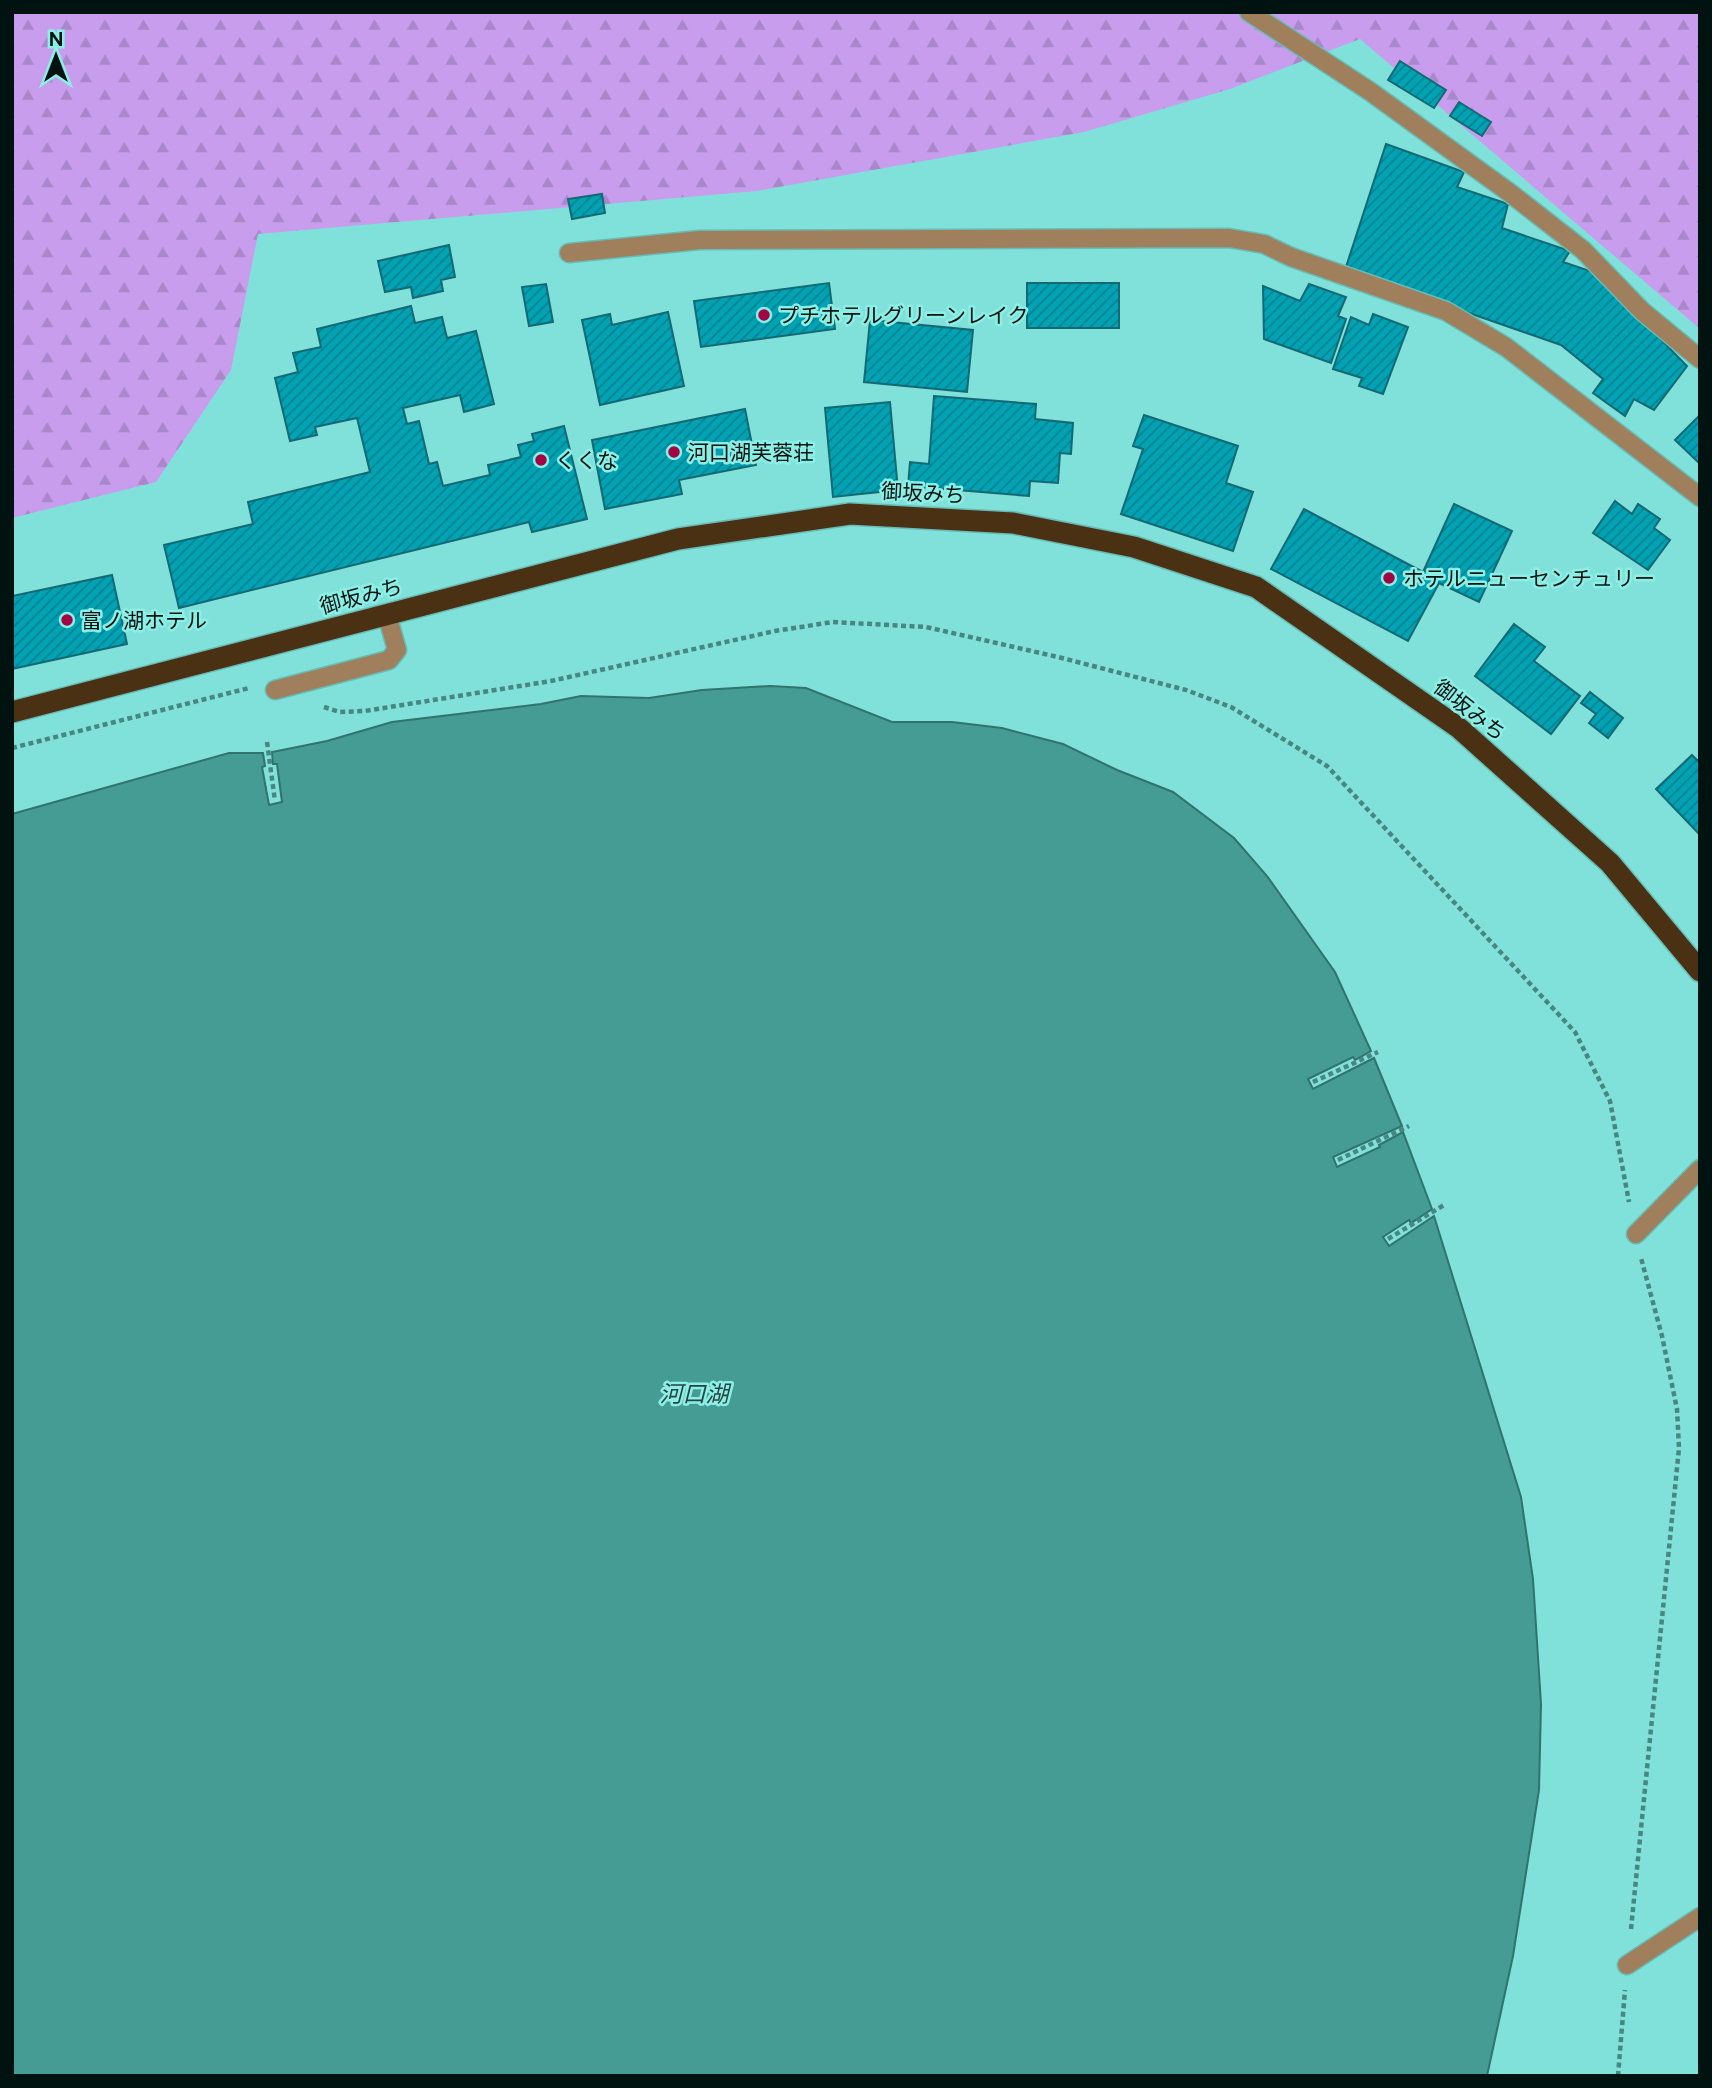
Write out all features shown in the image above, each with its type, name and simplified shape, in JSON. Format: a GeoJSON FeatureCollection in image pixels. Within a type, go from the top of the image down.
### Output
{"type":"FeatureCollection","features":[{"type":"Feature","properties":{"kind":"highway","name":"御坂みち"},"geometry":{"type":"LineString","coordinates":[[12,712],[678,539],[850,514],[1013,523],[1135,547],[1256,587],[1459,728],[1610,863],[1700,971]]}},
{"type":"Feature","properties":{"kind":"street"},"geometry":{"type":"LineString","coordinates":[[1249,12],[1371,92],[1510,193],[1583,250],[1642,311],[1700,359]]}},
{"type":"Feature","properties":{"kind":"street"},"geometry":{"type":"LineString","coordinates":[[569,253],[700,240],[810,238],[1229,238],[1264,244],[1291,257],[1446,311],[1506,347],[1700,497]]}},
{"type":"Feature","properties":{"kind":"street"},"geometry":{"type":"LineString","coordinates":[[275,690],[389,660],[397,650],[387,615]]}},
{"type":"Feature","properties":{"kind":"street"},"geometry":{"type":"LineString","coordinates":[[1636,1234],[1700,1169]]}},
{"type":"Feature","properties":{"kind":"street"},"geometry":{"type":"LineString","coordinates":[[1627,1965],[1700,1917]]}},
{"type":"Feature","properties":{"kind":"path"},"geometry":{"type":"LineString","coordinates":[[12,748],[260,685],[340,712],[365,710],[551,681],[775,631],[833,622],[926,627],[1186,690],[1231,707],[1327,765],[1575,1032],[1610,1101],[1636,1234],[1677,1409],[1679,1448],[1618,2076]]}},
{"type":"Feature","properties":{"kind":"path"},"geometry":{"type":"LineString","coordinates":[[267,742],[275,801]]}},
{"type":"Feature","properties":{"kind":"path"},"geometry":{"type":"LineString","coordinates":[[1313,1082],[1378,1052]]}},
{"type":"Feature","properties":{"kind":"path"},"geometry":{"type":"LineString","coordinates":[[1338,1160],[1409,1126]]}},
{"type":"Feature","properties":{"kind":"path"},"geometry":{"type":"LineString","coordinates":[[1388,1239],[1444,1205]]}},
{"type":"Feature","properties":{"kind":"green space"},"geometry":{"type":"Polygon","coordinates":[[[12,12],[1700,12],[1700,329],[1360,39],[1230,89],[1084,132],[757,191],[258,234],[231,370],[156,482],[12,518],[12,12]]]}},
{"type":"Feature","properties":{"kind":"water","name":"河口湖"},"geometry":{"type":"Polygon","coordinates":[[[770,686],[806,688],[892,722],[952,722],[1002,728],[1063,744],[1117,770],[1173,792],[1234,838],[1267,876],[1335,972],[1371,1051],[1308,1079],[1313,1089],[1374,1058],[1402,1126],[1333,1157],[1337,1167],[1380,1147],[1379,1145],[1403,1132],[1432,1209],[1383,1237],[1389,1246],[1434,1216],[1521,1497],[1533,1579],[1541,1704],[1539,1790],[1513,1956],[1487,2076],[12,2076],[12,814],[229,753],[263,753],[265,766],[262,767],[269,805],[282,802],[277,764],[273,764],[272,752],[327,741],[392,722],[541,704],[581,696],[649,698],[702,690],[770,686]]]}},
{"type":"Feature","properties":{"kind":"building"},"geometry":{"type":"Polygon","coordinates":[[[1400,61],[1446,90],[1434,108],[1388,80],[1400,61]]]}},
{"type":"Feature","properties":{"kind":"building"},"geometry":{"type":"Polygon","coordinates":[[[1459,102],[1491,122],[1482,136],[1450,116],[1459,102]]]}},
{"type":"Feature","properties":{"kind":"building"},"geometry":{"type":"Polygon","coordinates":[[[1386,144],[1464,172],[1457,187],[1508,204],[1502,228],[1570,251],[1563,262],[1596,273],[1687,366],[1654,410],[1634,399],[1625,416],[1593,393],[1603,379],[1561,345],[1345,270],[1386,144]]]}},
{"type":"Feature","properties":{"kind":"building"},"geometry":{"type":"Polygon","coordinates":[[[602,194],[605,213],[572,219],[568,199],[602,194]]]}},
{"type":"Feature","properties":{"kind":"building"},"geometry":{"type":"Polygon","coordinates":[[[449,245],[455,277],[441,280],[443,291],[413,298],[411,287],[385,292],[378,261],[449,245]]]}},
{"type":"Feature","properties":{"kind":"building","name":"プチホテルグリーンレイク"},"geometry":{"type":"Polygon","coordinates":[[[829,283],[835,329],[701,347],[694,301],[829,283]]]}},
{"type":"Feature","properties":{"kind":"building"},"geometry":{"type":"Polygon","coordinates":[[[1027,283],[1119,283],[1119,328],[1027,328],[1027,283]]]}},
{"type":"Feature","properties":{"kind":"building"},"geometry":{"type":"Polygon","coordinates":[[[546,284],[553,322],[529,326],[522,287],[546,284]]]}},
{"type":"Feature","properties":{"kind":"building"},"geometry":{"type":"Polygon","coordinates":[[[1309,284],[1346,297],[1338,316],[1346,319],[1331,363],[1264,339],[1263,286],[1300,301],[1309,284]]]}},
{"type":"Feature","properties":{"kind":"building","name":"くくな"},"geometry":{"type":"Polygon","coordinates":[[[411,306],[415,323],[442,317],[447,338],[476,331],[494,404],[464,412],[460,395],[403,408],[407,424],[419,421],[429,464],[437,462],[443,486],[490,475],[488,465],[521,457],[518,445],[534,441],[532,434],[564,426],[587,519],[532,532],[529,522],[179,608],[164,545],[253,524],[248,502],[370,472],[357,418],[315,427],[317,435],[290,441],[275,378],[298,372],[293,353],[321,347],[317,329],[411,306]]]}},
{"type":"Feature","properties":{"kind":"building"},"geometry":{"type":"Polygon","coordinates":[[[668,312],[684,386],[600,405],[582,320],[610,314],[612,325],[668,312]]]}},
{"type":"Feature","properties":{"kind":"building"},"geometry":{"type":"Polygon","coordinates":[[[1373,314],[1408,327],[1383,394],[1359,386],[1362,378],[1333,369],[1351,317],[1369,325],[1373,314]]]}},
{"type":"Feature","properties":{"kind":"building"},"geometry":{"type":"Polygon","coordinates":[[[870,320],[973,330],[967,392],[864,382],[870,320]]]}},
{"type":"Feature","properties":{"kind":"building"},"geometry":{"type":"Polygon","coordinates":[[[934,396],[1036,404],[1035,419],[1073,423],[1071,454],[1060,453],[1058,483],[1030,481],[1029,496],[908,486],[910,462],[929,464],[934,396]]]}},
{"type":"Feature","properties":{"kind":"building"},"geometry":{"type":"Polygon","coordinates":[[[890,402],[898,490],[833,497],[825,408],[890,402]]]}},
{"type":"Feature","properties":{"kind":"building","name":"河口湖芙蓉荘"},"geometry":{"type":"Polygon","coordinates":[[[745,409],[756,465],[679,480],[682,494],[605,509],[592,440],[745,409]]]}},
{"type":"Feature","properties":{"kind":"building"},"geometry":{"type":"Polygon","coordinates":[[[1144,415],[1238,446],[1226,483],[1253,492],[1233,551],[1121,514],[1143,449],[1133,446],[1144,415]]]}},
{"type":"Feature","properties":{"kind":"building"},"geometry":{"type":"Polygon","coordinates":[[[1700,415],[1700,464],[1675,440],[1700,415]]]}},
{"type":"Feature","properties":{"kind":"building"},"geometry":{"type":"Polygon","coordinates":[[[1615,501],[1632,514],[1638,504],[1660,519],[1654,528],[1670,540],[1648,570],[1593,533],[1615,501]]]}},
{"type":"Feature","properties":{"kind":"building","name":"ホテルニューセンチュリー"},"geometry":{"type":"Polygon","coordinates":[[[1454,504],[1512,531],[1479,602],[1439,583],[1408,641],[1271,569],[1304,509],[1423,572],[1454,504]]]}},
{"type":"Feature","properties":{"kind":"building","name":"富ノ湖ホテル"},"geometry":{"type":"Polygon","coordinates":[[[112,575],[127,644],[12,669],[12,596],[112,575]]]}},
{"type":"Feature","properties":{"kind":"building"},"geometry":{"type":"Polygon","coordinates":[[[1514,624],[1545,647],[1534,661],[1580,696],[1551,734],[1475,676],[1514,624]]]}},
{"type":"Feature","properties":{"kind":"building"},"geometry":{"type":"Polygon","coordinates":[[[1590,692],[1623,718],[1608,738],[1589,723],[1596,714],[1581,703],[1590,692]]]}},
{"type":"Feature","properties":{"kind":"building"},"geometry":{"type":"Polygon","coordinates":[[[1692,755],[1698,761],[1700,757],[1700,835],[1656,789],[1692,755]]]}},
{"type":"Feature","properties":{"kind":"place","name":"プチホテルグリーンレイク"},"geometry":{"type":"Point","coordinates":[764,315]}},
{"type":"Feature","properties":{"kind":"place","name":"河口湖芙蓉荘"},"geometry":{"type":"Point","coordinates":[674,452]}},
{"type":"Feature","properties":{"kind":"place","name":"くくな"},"geometry":{"type":"Point","coordinates":[541,460]}},
{"type":"Feature","properties":{"kind":"place","name":"ホテルニューセンチュリー"},"geometry":{"type":"Point","coordinates":[1389,578]}},
{"type":"Feature","properties":{"kind":"place","name":"富ノ湖ホテル"},"geometry":{"type":"Point","coordinates":[67,620]}}]}
